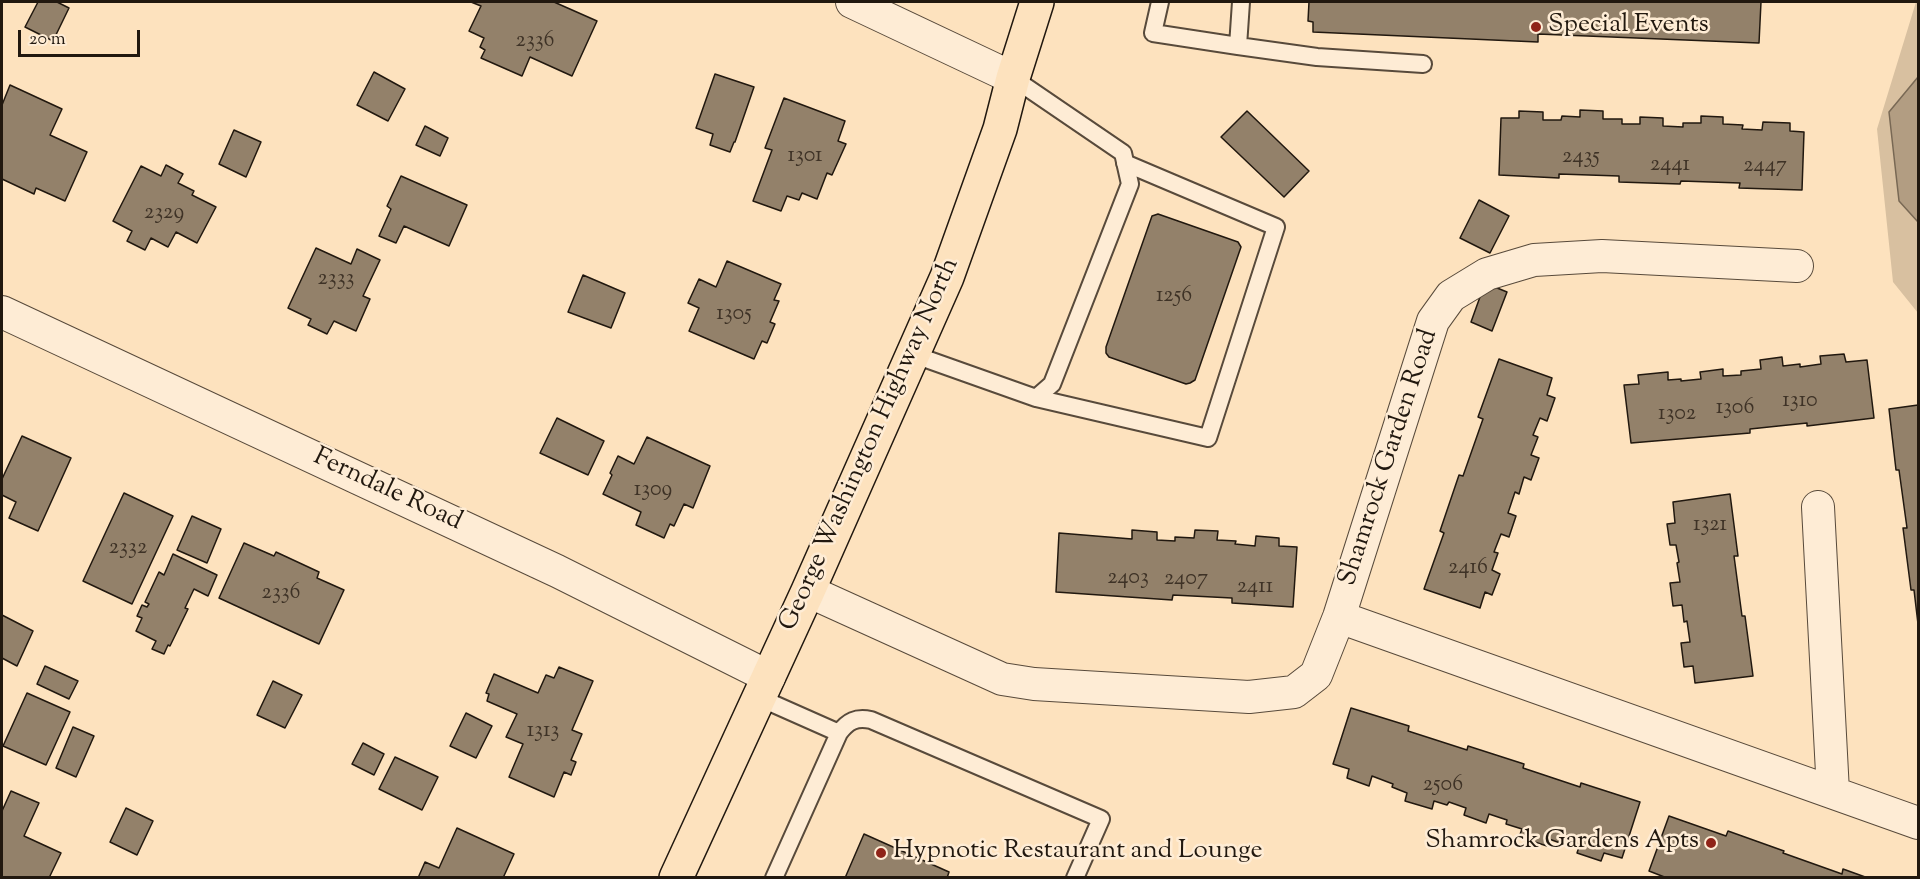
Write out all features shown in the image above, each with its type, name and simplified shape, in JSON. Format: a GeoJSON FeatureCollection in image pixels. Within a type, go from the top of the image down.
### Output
{"type":"FeatureCollection","features":[{"type":"Feature","properties":{"kind":"main road","name":"George Washington Highway North"},"geometry":{"type":"LineString","coordinates":[[676,878],[808,591],[950,267],[1000,129],[1037,2]]}},
{"type":"Feature","properties":{"kind":"street"},"geometry":{"type":"LineString","coordinates":[[852,2],[1013,78]]}},
{"type":"Feature","properties":{"kind":"street","name":"Shamrock Garden Road"},"geometry":{"type":"LineString","coordinates":[[808,591],[1002,679],[1034,684],[1249,697],[1294,692],[1316,675],[1339,617],[1433,321],[1451,296],[1487,274],[1534,260],[1602,256],[1797,266]]}},
{"type":"Feature","properties":{"kind":"street","name":"Ferndale Road"},"geometry":{"type":"LineString","coordinates":[[2,312],[557,571],[764,688]]}},
{"type":"Feature","properties":{"kind":"street"},"geometry":{"type":"LineString","coordinates":[[1818,507],[1833,792]]}},
{"type":"Feature","properties":{"kind":"street","name":"Shamrock Garden Road"},"geometry":{"type":"LineString","coordinates":[[1339,617],[1918,823]]}},
{"type":"Feature","properties":{"kind":"lane"},"geometry":{"type":"LineString","coordinates":[[1160,2],[1153,33],[1317,57],[1423,64]]}},
{"type":"Feature","properties":{"kind":"lane"},"geometry":{"type":"LineString","coordinates":[[1238,46],[1241,2]]}},
{"type":"Feature","properties":{"kind":"lane"},"geometry":{"type":"LineString","coordinates":[[1013,78],[1123,153],[1130,184],[1052,384],[1036,398]]}},
{"type":"Feature","properties":{"kind":"lane"},"geometry":{"type":"LineString","coordinates":[[912,354],[1036,398],[1208,438],[1276,227],[1125,163]]}},
{"type":"Feature","properties":{"kind":"lane"},"geometry":{"type":"LineString","coordinates":[[764,688],[839,733]]}},
{"type":"Feature","properties":{"kind":"lane"},"geometry":{"type":"LineString","coordinates":[[774,878],[839,733],[853,720],[862,718],[1101,819],[1075,878]]}},
{"type":"Feature","properties":{"kind":"shaded area"},"geometry":{"type":"Polygon","coordinates":[[[1916,2],[1918,2],[1918,77],[1889,112],[1899,201],[1918,222],[1918,313],[1893,282],[1877,129],[1916,2]]]}},
{"type":"Feature","properties":{"kind":"shaded area"},"geometry":{"type":"Polygon","coordinates":[[[1918,77],[1918,222],[1899,201],[1889,112],[1918,77]]]}},
{"type":"Feature","properties":{"kind":"building"},"geometry":{"type":"Polygon","coordinates":[[[38,2],[57,2],[69,8],[53,41],[25,27],[38,2]]]}},
{"type":"Feature","properties":{"kind":"building"},"geometry":{"type":"Polygon","coordinates":[[[471,2],[554,2],[597,21],[572,76],[530,57],[522,76],[481,58],[485,50],[480,47],[484,38],[469,31],[481,6],[471,2]]]}},
{"type":"Feature","properties":{"kind":"building","name":"Special Events"},"geometry":{"type":"Polygon","coordinates":[[[1309,2],[1761,2],[1759,43],[1538,34],[1538,42],[1313,32],[1313,22],[1308,21],[1309,2]]]}},
{"type":"Feature","properties":{"kind":"building"},"geometry":{"type":"Polygon","coordinates":[[[374,72],[405,89],[388,121],[357,105],[374,72]]]}},
{"type":"Feature","properties":{"kind":"building"},"geometry":{"type":"Polygon","coordinates":[[[715,74],[754,87],[730,152],[710,145],[713,134],[696,128],[715,74]]]}},
{"type":"Feature","properties":{"kind":"building"},"geometry":{"type":"Polygon","coordinates":[[[10,85],[62,109],[50,135],[87,152],[65,201],[36,188],[34,194],[2,179],[2,105],[10,85]]]}},
{"type":"Feature","properties":{"kind":"building"},"geometry":{"type":"Polygon","coordinates":[[[784,98],[845,121],[838,141],[846,144],[832,175],[827,173],[817,199],[802,193],[799,200],[787,196],[781,211],[753,201],[772,150],[765,148],[784,98]]]}},
{"type":"Feature","properties":{"kind":"building"},"geometry":{"type":"Polygon","coordinates":[[[1580,110],[1603,111],[1603,119],[1622,119],[1622,124],[1640,124],[1640,117],[1663,118],[1663,126],[1683,127],[1683,123],[1701,123],[1701,116],[1723,117],[1723,124],[1743,125],[1742,129],[1762,130],[1763,122],[1790,123],[1790,131],[1804,132],[1802,190],[1739,188],[1740,183],[1619,182],[1619,176],[1559,174],[1559,178],[1499,175],[1501,118],[1519,118],[1519,111],[1543,112],[1543,120],[1561,120],[1562,116],[1580,117],[1580,110]]]}},
{"type":"Feature","properties":{"kind":"building"},"geometry":{"type":"Polygon","coordinates":[[[1247,111],[1309,171],[1284,197],[1221,137],[1247,111]]]}},
{"type":"Feature","properties":{"kind":"building"},"geometry":{"type":"Polygon","coordinates":[[[425,126],[448,138],[440,156],[416,145],[425,126]]]}},
{"type":"Feature","properties":{"kind":"building"},"geometry":{"type":"Polygon","coordinates":[[[234,130],[261,142],[246,177],[219,164],[234,130]]]}},
{"type":"Feature","properties":{"kind":"building"},"geometry":{"type":"Polygon","coordinates":[[[166,165],[183,174],[178,183],[194,191],[192,195],[216,207],[197,243],[176,232],[168,247],[151,238],[145,250],[127,241],[132,231],[113,221],[141,166],[161,176],[166,165]]]}},
{"type":"Feature","properties":{"kind":"building"},"geometry":{"type":"Polygon","coordinates":[[[401,176],[467,205],[449,246],[404,226],[396,243],[379,236],[391,209],[387,206],[401,176]]]}},
{"type":"Feature","properties":{"kind":"building"},"geometry":{"type":"Polygon","coordinates":[[[1479,200],[1509,216],[1490,253],[1460,238],[1479,200]]]}},
{"type":"Feature","properties":{"kind":"building"},"geometry":{"type":"Polygon","coordinates":[[[1158,214],[1238,242],[1241,247],[1195,380],[1186,384],[1109,357],[1106,353],[1106,347],[1152,216],[1158,214]]]}},
{"type":"Feature","properties":{"kind":"building"},"geometry":{"type":"Polygon","coordinates":[[[316,248],[351,264],[357,249],[380,260],[363,296],[370,299],[356,331],[334,321],[327,334],[308,325],[311,319],[288,308],[316,248]]]}},
{"type":"Feature","properties":{"kind":"building"},"geometry":{"type":"Polygon","coordinates":[[[727,261],[781,284],[774,300],[779,301],[770,322],[775,324],[767,343],[762,341],[754,359],[689,331],[699,308],[688,303],[699,279],[716,287],[727,261]]]}},
{"type":"Feature","properties":{"kind":"building"},"geometry":{"type":"Polygon","coordinates":[[[583,275],[625,293],[611,328],[568,312],[583,275]]]}},
{"type":"Feature","properties":{"kind":"building"},"geometry":{"type":"Polygon","coordinates":[[[1485,283],[1507,292],[1492,331],[1471,322],[1485,283]]]}},
{"type":"Feature","properties":{"kind":"building"},"geometry":{"type":"Polygon","coordinates":[[[1844,354],[1846,362],[1867,360],[1874,418],[1807,426],[1807,423],[1750,429],[1750,433],[1631,443],[1624,385],[1639,384],[1638,375],[1668,372],[1668,380],[1681,379],[1681,381],[1701,379],[1700,372],[1723,369],[1723,376],[1741,375],[1741,371],[1761,369],[1760,360],[1782,357],[1783,366],[1800,364],[1800,367],[1821,364],[1820,356],[1844,354]]]}},
{"type":"Feature","properties":{"kind":"building"},"geometry":{"type":"Polygon","coordinates":[[[1499,359],[1552,378],[1547,395],[1555,398],[1547,421],[1540,418],[1533,435],[1538,437],[1531,455],[1539,458],[1531,480],[1524,477],[1519,494],[1515,492],[1508,513],[1516,516],[1509,537],[1501,534],[1494,552],[1498,553],[1492,570],[1500,574],[1492,595],[1485,592],[1480,608],[1424,589],[1444,533],[1440,531],[1459,475],[1463,476],[1483,419],[1478,417],[1499,359]]]}},
{"type":"Feature","properties":{"kind":"building"},"geometry":{"type":"Polygon","coordinates":[[[1918,405],[1918,624],[1914,590],[1911,590],[1903,528],[1907,528],[1899,470],[1896,470],[1889,409],[1918,405]]]}},
{"type":"Feature","properties":{"kind":"building"},"geometry":{"type":"Polygon","coordinates":[[[557,418],[604,441],[588,475],[540,453],[557,418]]]}},
{"type":"Feature","properties":{"kind":"building"},"geometry":{"type":"Polygon","coordinates":[[[22,436],[71,458],[38,531],[9,518],[16,502],[2,495],[2,479],[22,436]]]}},
{"type":"Feature","properties":{"kind":"building"},"geometry":{"type":"Polygon","coordinates":[[[647,437],[710,466],[693,508],[684,504],[674,526],[670,524],[664,538],[636,525],[641,512],[603,494],[618,456],[634,464],[647,437]]]}},
{"type":"Feature","properties":{"kind":"building"},"geometry":{"type":"Polygon","coordinates":[[[124,493],[173,516],[132,604],[83,581],[124,493]]]}},
{"type":"Feature","properties":{"kind":"building"},"geometry":{"type":"Polygon","coordinates":[[[1730,494],[1738,556],[1734,556],[1753,676],[1695,683],[1693,666],[1684,667],[1681,643],[1690,642],[1687,621],[1684,622],[1682,605],[1673,606],[1670,583],[1680,582],[1677,563],[1679,562],[1676,545],[1670,545],[1667,524],[1675,523],[1673,502],[1730,494]]]}},
{"type":"Feature","properties":{"kind":"building"},"geometry":{"type":"Polygon","coordinates":[[[192,516],[221,529],[207,563],[177,550],[192,516]]]}},
{"type":"Feature","properties":{"kind":"building"},"geometry":{"type":"Polygon","coordinates":[[[1132,530],[1157,532],[1157,540],[1175,541],[1175,537],[1194,538],[1195,530],[1218,531],[1217,540],[1236,541],[1235,544],[1255,546],[1256,536],[1279,538],[1279,546],[1297,547],[1293,607],[1232,603],[1232,598],[1173,595],[1172,600],[1056,592],[1059,533],[1132,539],[1132,530]]]}},
{"type":"Feature","properties":{"kind":"building"},"geometry":{"type":"Polygon","coordinates":[[[244,543],[274,556],[276,552],[319,572],[317,578],[344,590],[319,644],[219,598],[244,543]]]}},
{"type":"Feature","properties":{"kind":"building"},"geometry":{"type":"Polygon","coordinates":[[[173,554],[217,575],[208,596],[194,589],[185,608],[188,609],[164,654],[152,649],[156,641],[136,631],[142,618],[137,616],[142,605],[147,607],[149,604],[145,602],[159,572],[164,575],[173,554]]]}},
{"type":"Feature","properties":{"kind":"building"},"geometry":{"type":"Polygon","coordinates":[[[2,615],[33,631],[17,666],[2,658],[2,615]]]}},
{"type":"Feature","properties":{"kind":"building"},"geometry":{"type":"Polygon","coordinates":[[[45,666],[78,681],[69,699],[37,684],[45,666]]]}},
{"type":"Feature","properties":{"kind":"building"},"geometry":{"type":"Polygon","coordinates":[[[559,667],[593,681],[572,730],[582,734],[571,760],[576,762],[571,775],[564,772],[554,797],[509,777],[523,744],[506,737],[517,714],[487,701],[489,694],[486,693],[494,674],[538,693],[546,675],[554,678],[559,667]]]}},
{"type":"Feature","properties":{"kind":"building"},"geometry":{"type":"Polygon","coordinates":[[[273,681],[302,695],[285,728],[257,715],[273,681]]]}},
{"type":"Feature","properties":{"kind":"building"},"geometry":{"type":"Polygon","coordinates":[[[27,693],[70,712],[46,765],[3,746],[27,693]]]}},
{"type":"Feature","properties":{"kind":"building"},"geometry":{"type":"Polygon","coordinates":[[[1351,708],[1409,726],[1408,731],[1467,750],[1468,746],[1524,764],[1523,768],[1580,787],[1581,783],[1640,802],[1622,858],[1604,853],[1601,861],[1577,853],[1580,844],[1564,839],[1563,844],[1549,839],[1547,846],[1519,837],[1522,829],[1506,824],[1507,820],[1489,814],[1486,823],[1464,815],[1466,808],[1449,802],[1447,805],[1434,801],[1432,809],[1405,801],[1407,793],[1392,787],[1393,784],[1372,776],[1369,786],[1347,778],[1349,769],[1333,764],[1351,708]]]}},
{"type":"Feature","properties":{"kind":"building"},"geometry":{"type":"Polygon","coordinates":[[[466,713],[492,726],[476,758],[450,746],[466,713]]]}},
{"type":"Feature","properties":{"kind":"building"},"geometry":{"type":"Polygon","coordinates":[[[73,727],[94,736],[76,777],[56,768],[73,727]]]}},
{"type":"Feature","properties":{"kind":"building"},"geometry":{"type":"Polygon","coordinates":[[[363,743],[384,754],[374,775],[352,764],[363,743]]]}},
{"type":"Feature","properties":{"kind":"building"},"geometry":{"type":"Polygon","coordinates":[[[395,757],[438,777],[422,810],[379,789],[395,757]]]}},
{"type":"Feature","properties":{"kind":"building"},"geometry":{"type":"Polygon","coordinates":[[[11,791],[39,803],[24,836],[61,853],[49,878],[2,878],[2,811],[11,791]]]}},
{"type":"Feature","properties":{"kind":"building"},"geometry":{"type":"Polygon","coordinates":[[[126,808],[153,821],[137,855],[110,842],[126,808]]]}},
{"type":"Feature","properties":{"kind":"building","name":"Shamrock Gardens Apts"},"geometry":{"type":"Polygon","coordinates":[[[1669,816],[1726,836],[1728,831],[1842,874],[1843,869],[1868,878],[1667,878],[1649,871],[1669,816]]]}},
{"type":"Feature","properties":{"kind":"building"},"geometry":{"type":"Polygon","coordinates":[[[457,828],[514,854],[503,878],[418,878],[425,862],[439,868],[457,828]]]}},
{"type":"Feature","properties":{"kind":"building","name":"Hypnotic Restaurant and Lounge"},"geometry":{"type":"Polygon","coordinates":[[[864,834],[949,872],[947,878],[845,878],[864,834]]]}},
{"type":"Feature","properties":{"kind":"place","name":"Special Events"},"geometry":{"type":"Point","coordinates":[1536,27]}},
{"type":"Feature","properties":{"kind":"place","name":"Shamrock Gardens Apts"},"geometry":{"type":"Point","coordinates":[1711,843]}},
{"type":"Feature","properties":{"kind":"place","name":"Hypnotic Restaurant and Lounge"},"geometry":{"type":"Point","coordinates":[881,853]}}]}
